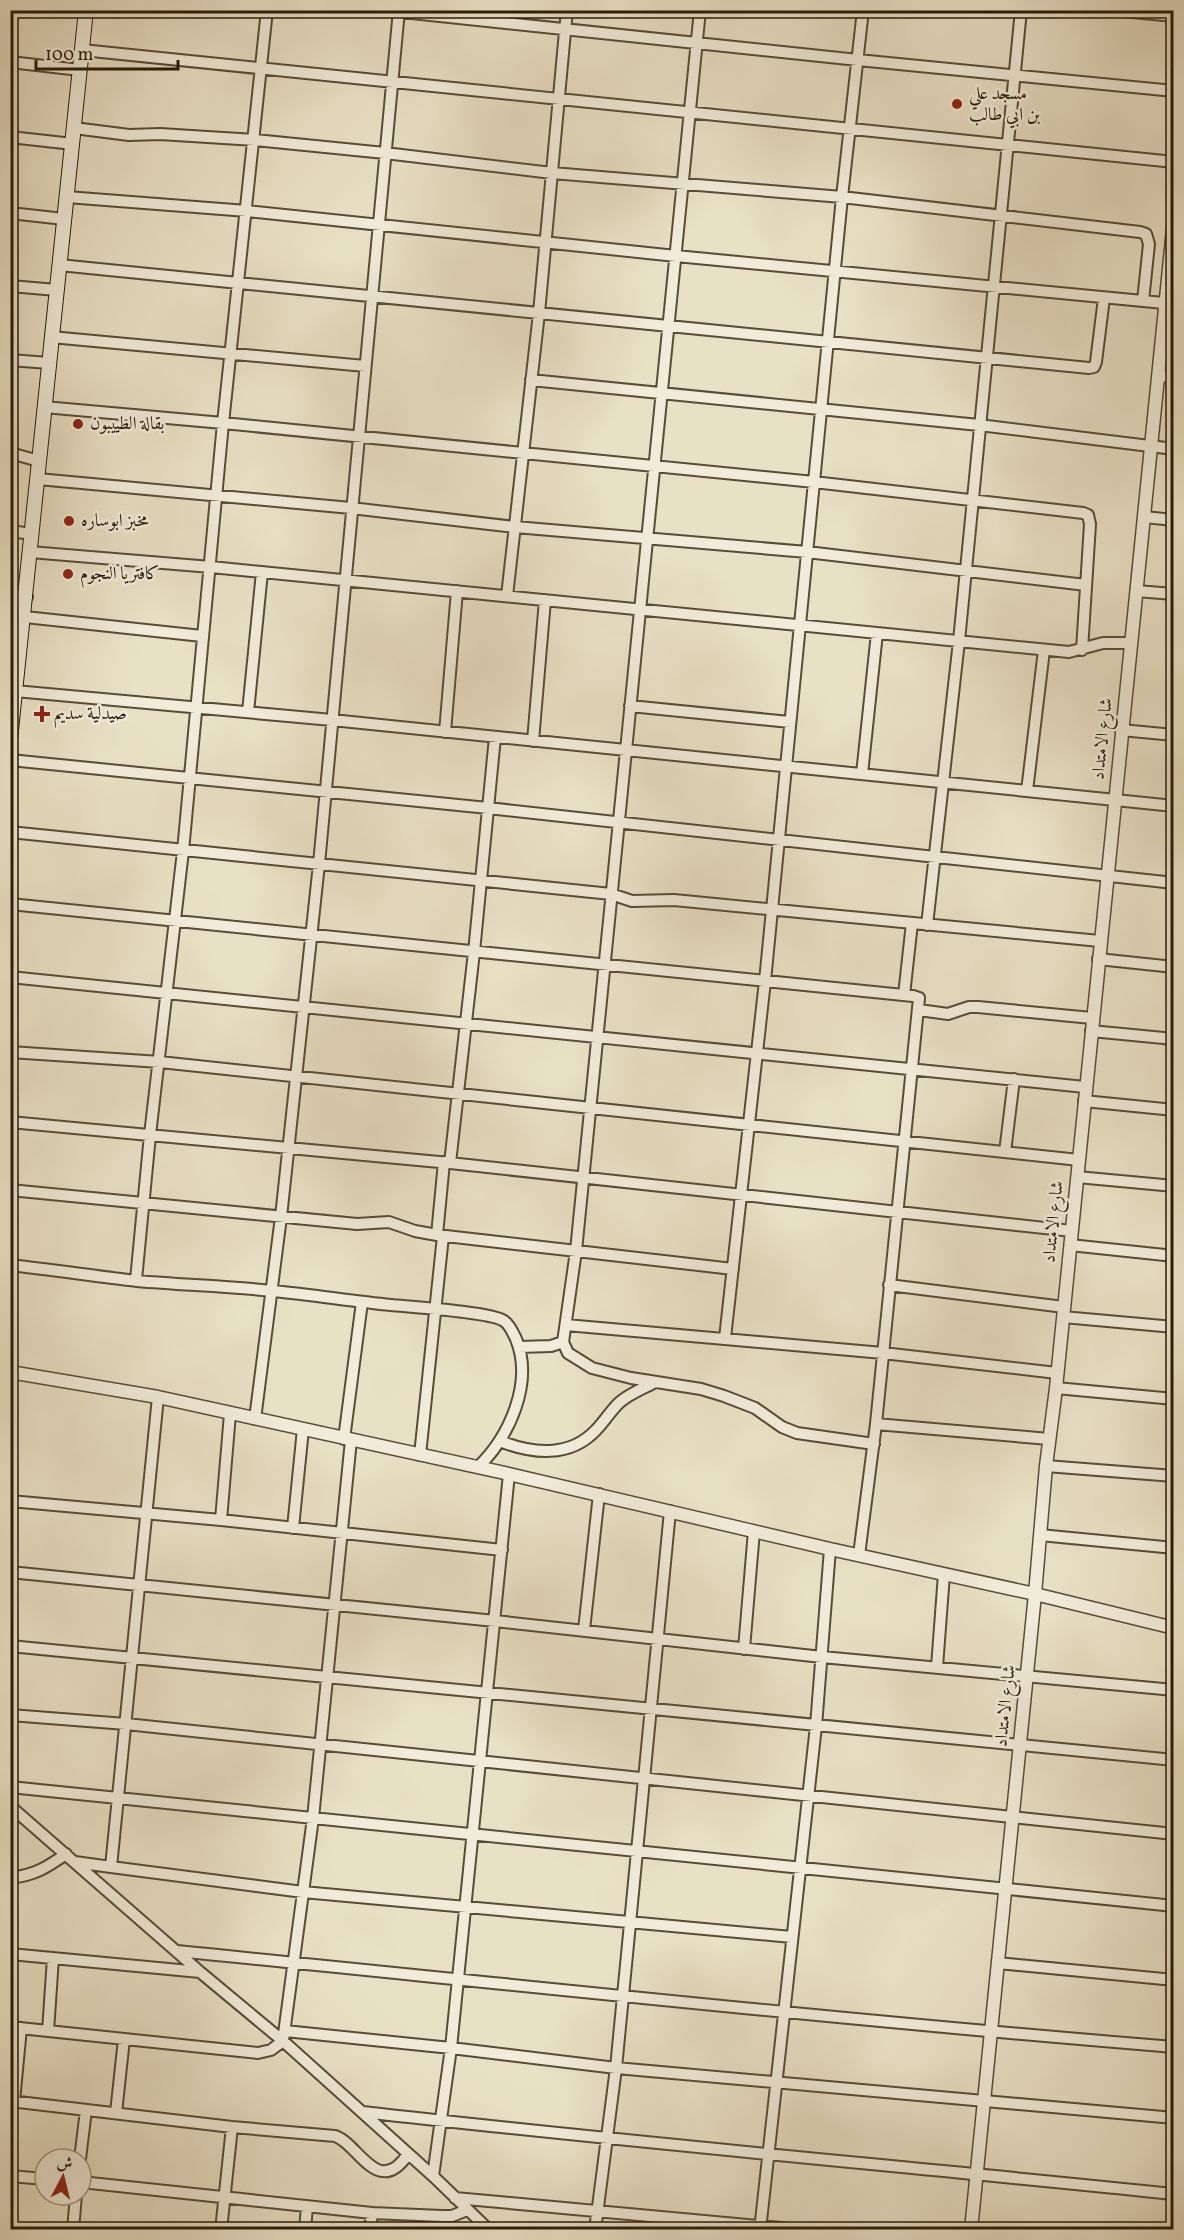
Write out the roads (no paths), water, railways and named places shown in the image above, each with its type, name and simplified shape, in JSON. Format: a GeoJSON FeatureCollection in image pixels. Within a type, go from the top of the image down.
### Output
{"type":"FeatureCollection","features":[{"type":"Feature","properties":{"kind":"main road"},"geometry":{"type":"LineString","coordinates":[[10,740],[15,692],[16,646],[25,617],[51,337],[86,10]]}},
{"type":"Feature","properties":{"kind":"street"},"geometry":{"type":"LineString","coordinates":[[136,1280],[150,1135],[183,851],[216,494],[267,10]]}},
{"type":"Feature","properties":{"kind":"street"},"geometry":{"type":"LineString","coordinates":[[383,10],[1173,91]]}},
{"type":"Feature","properties":{"kind":"street"},"geometry":{"type":"LineString","coordinates":[[507,596],[539,313],[567,10]]}},
{"type":"Feature","properties":{"kind":"street"},"geometry":{"type":"LineString","coordinates":[[700,10],[576,1251],[563,1342],[568,1353],[592,1368],[653,1383],[701,1389],[724,1396],[755,1408],[782,1427],[797,1433],[874,1444]]}},
{"type":"Feature","properties":{"kind":"street"},"geometry":{"type":"LineString","coordinates":[[725,1338],[765,981],[834,270],[863,10]]}},
{"type":"Feature","properties":{"kind":"street"},"geometry":{"type":"LineString","coordinates":[[927,925],[959,641],[1021,10]]}},
{"type":"Feature","properties":{"kind":"street"},"geometry":{"type":"LineString","coordinates":[[1112,10],[1173,16]]}},
{"type":"Feature","properties":{"kind":"street"},"geometry":{"type":"LineString","coordinates":[[255,1419],[281,1217],[319,864],[399,11]]}},
{"type":"Feature","properties":{"kind":"street"},"geometry":{"type":"LineString","coordinates":[[82,50],[850,127],[1173,162]]}},
{"type":"Feature","properties":{"kind":"street"},"geometry":{"type":"LineString","coordinates":[[10,62],[80,70]]}},
{"type":"Feature","properties":{"kind":"street"},"geometry":{"type":"LineString","coordinates":[[74,128],[129,135],[160,134],[255,140],[552,173],[842,197],[1146,234],[1149,244],[1143,301]]}},
{"type":"Feature","properties":{"kind":"street"},"geometry":{"type":"LineString","coordinates":[[10,137],[73,144]]}},
{"type":"Feature","properties":{"kind":"street"},"geometry":{"type":"LineString","coordinates":[[67,197],[247,211],[676,256],[1169,303]]}},
{"type":"Feature","properties":{"kind":"street"},"geometry":{"type":"LineString","coordinates":[[10,213],[64,219]]}},
{"type":"Feature","properties":{"kind":"street","name":"شارع الامتداد"},"geometry":{"type":"LineString","coordinates":[[971,2229],[1121,730],[1158,376],[1169,303],[1173,227]]}},
{"type":"Feature","properties":{"kind":"street"},"geometry":{"type":"LineString","coordinates":[[59,265],[1089,368],[1094,367],[1096,362],[1104,298]]}},
{"type":"Feature","properties":{"kind":"street"},"geometry":{"type":"LineString","coordinates":[[10,286],[57,290]]}},
{"type":"Feature","properties":{"kind":"street"},"geometry":{"type":"LineString","coordinates":[[51,337],[365,366]]}},
{"type":"Feature","properties":{"kind":"street"},"geometry":{"type":"LineString","coordinates":[[10,360],[49,363]]}},
{"type":"Feature","properties":{"kind":"street"},"geometry":{"type":"LineString","coordinates":[[1158,376],[1173,377]]}},
{"type":"Feature","properties":{"kind":"street"},"geometry":{"type":"LineString","coordinates":[[531,380],[979,425],[1173,449]]}},
{"type":"Feature","properties":{"kind":"street"},"geometry":{"type":"LineString","coordinates":[[44,407],[814,482],[972,499],[1088,515],[1090,524],[1082,650]]}},
{"type":"Feature","properties":{"kind":"street"},"geometry":{"type":"LineString","coordinates":[[10,453],[39,461]]}},
{"type":"Feature","properties":{"kind":"street"},"geometry":{"type":"LineString","coordinates":[[38,479],[216,494],[515,527],[807,552],[1086,585]]}},
{"type":"Feature","properties":{"kind":"street"},"geometry":{"type":"LineString","coordinates":[[1144,517],[1173,520]]}},
{"type":"Feature","properties":{"kind":"street"},"geometry":{"type":"LineString","coordinates":[[10,531],[32,534]]}},
{"type":"Feature","properties":{"kind":"street"},"geometry":{"type":"LineString","coordinates":[[30,552],[211,567],[1044,650],[1069,652],[1103,643],[1131,643]]}},
{"type":"Feature","properties":{"kind":"street"},"geometry":{"type":"LineString","coordinates":[[248,712],[262,572]]}},
{"type":"Feature","properties":{"kind":"street"},"geometry":{"type":"LineString","coordinates":[[445,732],[457,591]]}},
{"type":"Feature","properties":{"kind":"street"},"geometry":{"type":"LineString","coordinates":[[1136,591],[1173,594]]}},
{"type":"Feature","properties":{"kind":"street"},"geometry":{"type":"LineString","coordinates":[[10,595],[27,597]]}},
{"type":"Feature","properties":{"kind":"street"},"geometry":{"type":"LineString","coordinates":[[532,741],[545,600]]}},
{"type":"Feature","properties":{"kind":"street"},"geometry":{"type":"LineString","coordinates":[[25,617],[202,636]]}},
{"type":"Feature","properties":{"kind":"street"},"geometry":{"type":"LineString","coordinates":[[862,774],[877,633]]}},
{"type":"Feature","properties":{"kind":"street"},"geometry":{"type":"LineString","coordinates":[[1027,791],[1044,650]]}},
{"type":"Feature","properties":{"kind":"street"},"geometry":{"type":"LineString","coordinates":[[15,692],[332,720],[1173,806]]}},
{"type":"Feature","properties":{"kind":"street"},"geometry":{"type":"LineString","coordinates":[[630,706],[789,722]]}},
{"type":"Feature","properties":{"kind":"street"},"geometry":{"type":"LineString","coordinates":[[1121,730],[1173,735]]}},
{"type":"Feature","properties":{"kind":"street"},"geometry":{"type":"LineString","coordinates":[[420,1455],[447,1163],[458,1094],[474,952],[495,737]]}},
{"type":"Feature","properties":{"kind":"street"},"geometry":{"type":"LineString","coordinates":[[10,760],[488,808],[1173,883]]}},
{"type":"Feature","properties":{"kind":"street"},"geometry":{"type":"LineString","coordinates":[[10,832],[611,894],[632,901],[674,900],[1100,941]]}},
{"type":"Feature","properties":{"kind":"street"},"geometry":{"type":"LineString","coordinates":[[10,904],[919,998],[874,1444],[859,1555]]}},
{"type":"Feature","properties":{"kind":"street"},"geometry":{"type":"LineString","coordinates":[[904,995],[912,923]]}},
{"type":"Feature","properties":{"kind":"street"},"geometry":{"type":"LineString","coordinates":[[1098,959],[1173,967]]}},
{"type":"Feature","properties":{"kind":"street"},"geometry":{"type":"LineString","coordinates":[[10,977],[1085,1087]]}},
{"type":"Feature","properties":{"kind":"street"},"geometry":{"type":"LineString","coordinates":[[918,1010],[948,1014],[969,1007],[978,1007],[1173,1039]]}},
{"type":"Feature","properties":{"kind":"street"},"geometry":{"type":"LineString","coordinates":[[10,1052],[160,1062],[1079,1160]]}},
{"type":"Feature","properties":{"kind":"street"},"geometry":{"type":"LineString","coordinates":[[1005,1152],[1014,1079]]}},
{"type":"Feature","properties":{"kind":"street"},"geometry":{"type":"LineString","coordinates":[[1084,1101],[1173,1110]]}},
{"type":"Feature","properties":{"kind":"street"},"geometry":{"type":"LineString","coordinates":[[10,1122],[447,1163],[1072,1231]]}},
{"type":"Feature","properties":{"kind":"street"},"geometry":{"type":"LineString","coordinates":[[1077,1177],[1173,1186]]}},
{"type":"Feature","properties":{"kind":"street"},"geometry":{"type":"LineString","coordinates":[[10,1191],[357,1224],[389,1222],[415,1231],[440,1235],[733,1269]]}},
{"type":"Feature","properties":{"kind":"street"},"geometry":{"type":"LineString","coordinates":[[1070,1245],[1173,1256]]}},
{"type":"Feature","properties":{"kind":"street"},"geometry":{"type":"LineString","coordinates":[[10,1265],[136,1280],[272,1291],[504,1320],[512,1330],[519,1347],[522,1381],[514,1409],[500,1441],[478,1467]]}},
{"type":"Feature","properties":{"kind":"street"},"geometry":{"type":"LineString","coordinates":[[889,1285],[1173,1328]]}},
{"type":"Feature","properties":{"kind":"street"},"geometry":{"type":"LineString","coordinates":[[362,1302],[347,1439],[342,1533],[313,1818],[284,2036],[271,2050],[258,2053],[16,2028],[12,2101],[232,2127],[335,2136],[343,2138],[365,2162],[386,2170],[397,2168],[408,2154]]}},
{"type":"Feature","properties":{"kind":"street"},"geometry":{"type":"LineString","coordinates":[[566,1325],[883,1353],[1057,1373]]}},
{"type":"Feature","properties":{"kind":"street"},"geometry":{"type":"LineString","coordinates":[[519,1347],[551,1346],[563,1342]]}},
{"type":"Feature","properties":{"kind":"street"},"geometry":{"type":"LineString","coordinates":[[10,1372],[158,1397],[478,1467],[1035,1594],[1173,1628]]}},
{"type":"Feature","properties":{"kind":"street"},"geometry":{"type":"LineString","coordinates":[[500,1441],[534,1449],[552,1451],[571,1449],[597,1430],[605,1417],[622,1400],[653,1383]]}},
{"type":"Feature","properties":{"kind":"street"},"geometry":{"type":"LineString","coordinates":[[1056,1388],[1173,1400]]}},
{"type":"Feature","properties":{"kind":"street"},"geometry":{"type":"LineString","coordinates":[[111,1867],[141,1586],[158,1397]]}},
{"type":"Feature","properties":{"kind":"street"},"geometry":{"type":"LineString","coordinates":[[221,1520],[230,1414]]}},
{"type":"Feature","properties":{"kind":"street"},"geometry":{"type":"LineString","coordinates":[[876,1424],[1049,1439]]}},
{"type":"Feature","properties":{"kind":"street"},"geometry":{"type":"LineString","coordinates":[[293,1528],[303,1429]]}},
{"type":"Feature","properties":{"kind":"street"},"geometry":{"type":"LineString","coordinates":[[1046,1466],[1173,1476]]}},
{"type":"Feature","properties":{"kind":"street"},"geometry":{"type":"LineString","coordinates":[[433,2176],[451,2048],[509,1474]]}},
{"type":"Feature","properties":{"kind":"street"},"geometry":{"type":"LineString","coordinates":[[584,1630],[599,1494]]}},
{"type":"Feature","properties":{"kind":"street"},"geometry":{"type":"LineString","coordinates":[[10,1501],[221,1520],[502,1550]]}},
{"type":"Feature","properties":{"kind":"street"},"geometry":{"type":"LineString","coordinates":[[595,2229],[616,2068],[670,1510]]}},
{"type":"Feature","properties":{"kind":"street"},"geometry":{"type":"LineString","coordinates":[[744,1648],[754,1531]]}},
{"type":"Feature","properties":{"kind":"street"},"geometry":{"type":"LineString","coordinates":[[1040,1535],[1173,1548]]}},
{"type":"Feature","properties":{"kind":"street"},"geometry":{"type":"LineString","coordinates":[[760,2228],[809,1796],[830,1549]]}},
{"type":"Feature","properties":{"kind":"street"},"geometry":{"type":"LineString","coordinates":[[10,1572],[584,1630],[822,1657],[1173,1690]]}},
{"type":"Feature","properties":{"kind":"street"},"geometry":{"type":"LineString","coordinates":[[937,1667],[944,1574]]}},
{"type":"Feature","properties":{"kind":"street"},"geometry":{"type":"LineString","coordinates":[[10,1646],[327,1675],[816,1726],[1173,1760]]}},
{"type":"Feature","properties":{"kind":"street"},"geometry":{"type":"LineString","coordinates":[[10,1715],[126,1724],[1173,1834]]}},
{"type":"Feature","properties":{"kind":"street"},"geometry":{"type":"LineString","coordinates":[[10,1787],[1173,1906]]}},
{"type":"Feature","properties":{"kind":"street"},"geometry":{"type":"LineString","coordinates":[[10,1806],[200,1972],[284,2036],[489,2229]]}},
{"type":"Feature","properties":{"kind":"street"},"geometry":{"type":"LineString","coordinates":[[10,1878],[42,1870],[66,1854]]}},
{"type":"Feature","properties":{"kind":"street"},"geometry":{"type":"LineString","coordinates":[[75,1862],[303,1892],[792,1937]]}},
{"type":"Feature","properties":{"kind":"street"},"geometry":{"type":"LineString","coordinates":[[177,1951],[457,1977],[990,2032],[1173,2047]]}},
{"type":"Feature","properties":{"kind":"street"},"geometry":{"type":"LineString","coordinates":[[10,1954],[200,1972]]}},
{"type":"Feature","properties":{"kind":"street"},"geometry":{"type":"LineString","coordinates":[[48,2031],[53,1958]]}},
{"type":"Feature","properties":{"kind":"street"},"geometry":{"type":"LineString","coordinates":[[998,1963],[1173,1980]]}},
{"type":"Feature","properties":{"kind":"street"},"geometry":{"type":"LineString","coordinates":[[284,2036],[451,2048],[616,2068],[1173,2118]]}},
{"type":"Feature","properties":{"kind":"street"},"geometry":{"type":"LineString","coordinates":[[116,2113],[124,2038]]}},
{"type":"Feature","properties":{"kind":"street"},"geometry":{"type":"LineString","coordinates":[[81,2147],[86,2110]]}},
{"type":"Feature","properties":{"kind":"street"},"geometry":{"type":"LineString","coordinates":[[363,2112],[768,2155],[1173,2194]]}},
{"type":"Feature","properties":{"kind":"street"},"geometry":{"type":"LineString","coordinates":[[221,2229],[232,2127]]}},
{"type":"Feature","properties":{"kind":"street"},"geometry":{"type":"LineString","coordinates":[[10,2176],[33,2178]]}},
{"type":"Feature","properties":{"kind":"street"},"geometry":{"type":"LineString","coordinates":[[93,2183],[372,2213],[452,2216],[467,2210]]}},
{"type":"Feature","properties":{"kind":"street"},"geometry":{"type":"LineString","coordinates":[[455,2198],[597,2210],[760,2228],[802,2229]]}},
{"type":"Feature","properties":{"kind":"street"},"geometry":{"type":"LineString","coordinates":[[305,2229],[307,2206]]}},
{"type":"Feature","properties":{"kind":"street"},"geometry":{"type":"LineString","coordinates":[[74,2229],[75,2207]]}},
{"type":"Feature","properties":{"kind":"street"},"geometry":{"type":"LineString","coordinates":[[370,2229],[372,2213]]}},
{"type":"Feature","properties":{"kind":"place","name":"مسجد علي بن ابي طالب"},"geometry":{"type":"Point","coordinates":[957,104]}},
{"type":"Feature","properties":{"kind":"place","name":"بقالة الطييبون"},"geometry":{"type":"Point","coordinates":[78,424]}},
{"type":"Feature","properties":{"kind":"place","name":"مخبز ابوساره"},"geometry":{"type":"Point","coordinates":[69,521]}},
{"type":"Feature","properties":{"kind":"place","name":"كافتريا النجوم"},"geometry":{"type":"Point","coordinates":[68,574]}},
{"type":"Feature","properties":{"kind":"place","name":"صيدلية سديم"},"geometry":{"type":"Point","coordinates":[42,714]}}]}
